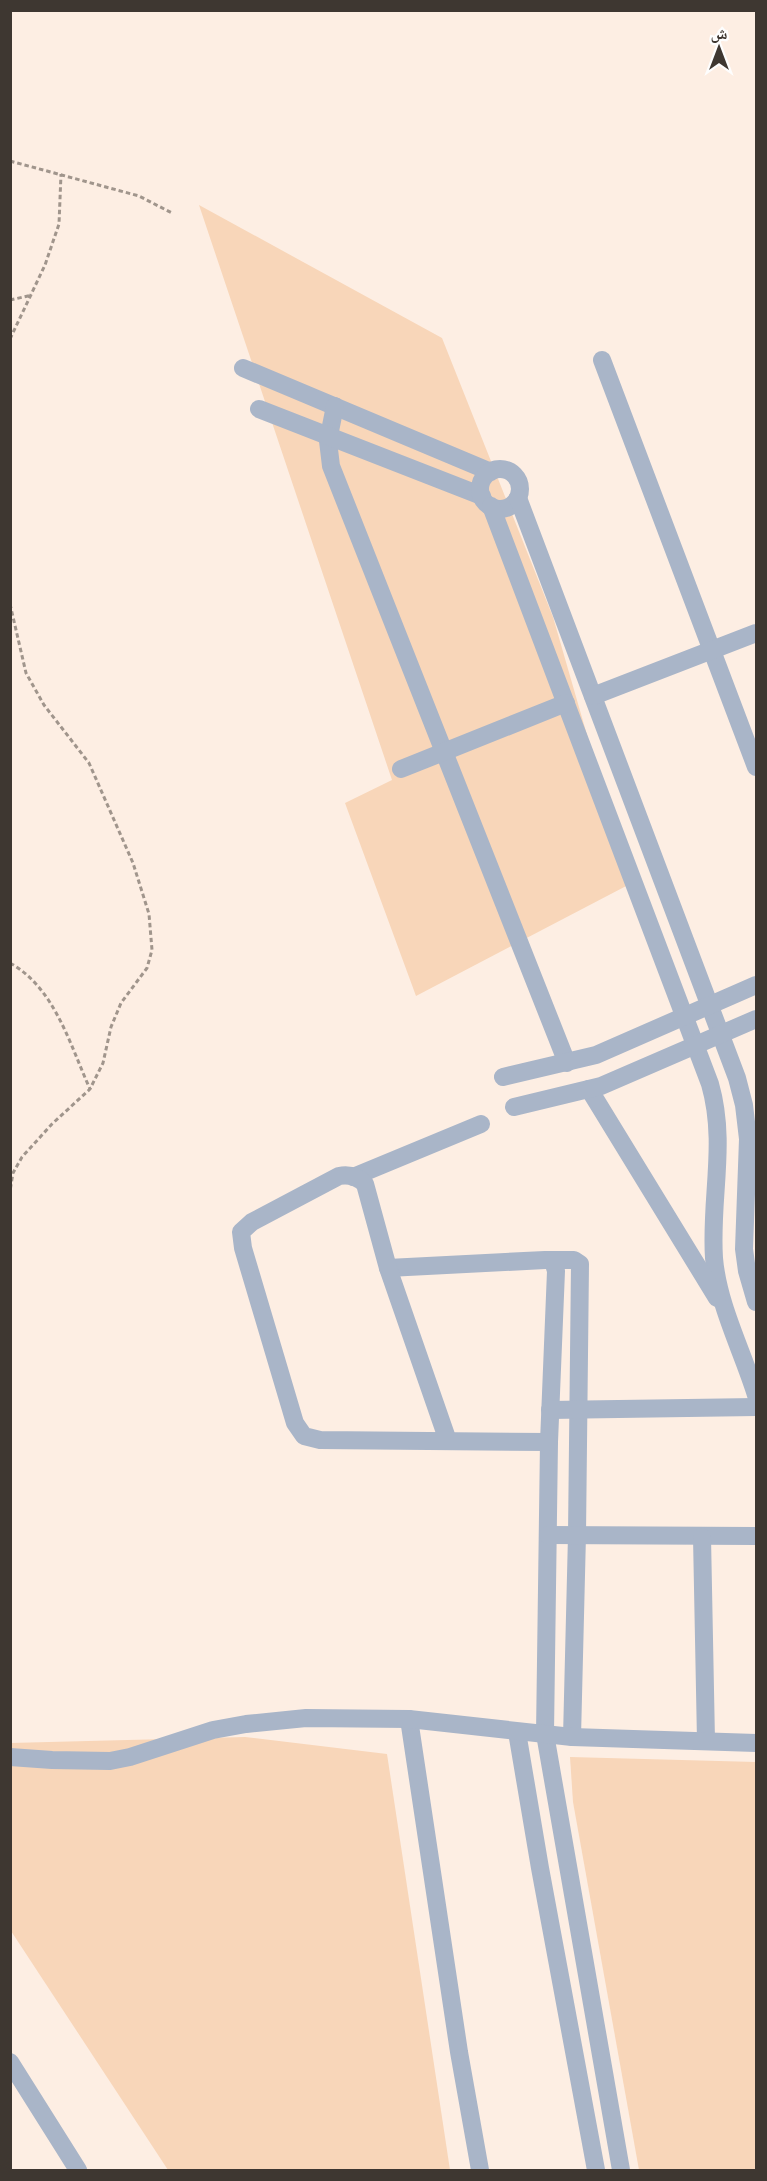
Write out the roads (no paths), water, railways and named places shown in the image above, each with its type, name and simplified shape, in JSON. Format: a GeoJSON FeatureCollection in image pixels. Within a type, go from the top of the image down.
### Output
{"type":"FeatureCollection","features":[{"type":"Feature","properties":{"kind":"street"},"geometry":{"type":"LineString","coordinates":[[602,360],[756,767]]}},
{"type":"Feature","properties":{"kind":"street"},"geometry":{"type":"LineString","coordinates":[[243,368],[491,472]]}},
{"type":"Feature","properties":{"kind":"street"},"geometry":{"type":"LineString","coordinates":[[293,422],[304,393]]}},
{"type":"Feature","properties":{"kind":"street"},"geometry":{"type":"LineString","coordinates":[[335,406],[328,449],[331,466],[567,1063]]}},
{"type":"Feature","properties":{"kind":"street"},"geometry":{"type":"LineString","coordinates":[[260,409],[503,509],[509,507],[518,498]]}},
{"type":"Feature","properties":{"kind":"street"},"geometry":{"type":"LineString","coordinates":[[755,1386],[729,1316],[714,1259],[719,1140],[717,1111],[710,1084],[566,704],[486,501],[482,482],[491,472],[498,469],[511,472],[519,484],[518,498],[592,696],[737,1078],[750,1102],[748,1233],[745,1258],[756,1302]]}},
{"type":"Feature","properties":{"kind":"street"},"geometry":{"type":"LineString","coordinates":[[592,696],[756,633]]}},
{"type":"Feature","properties":{"kind":"street"},"geometry":{"type":"LineString","coordinates":[[401,769],[566,704]]}},
{"type":"Feature","properties":{"kind":"street"},"geometry":{"type":"LineString","coordinates":[[503,1077],[567,1063],[603,1052],[756,985]]}},
{"type":"Feature","properties":{"kind":"street"},"geometry":{"type":"LineString","coordinates":[[514,1107],[612,1082],[756,1018]]}},
{"type":"Feature","properties":{"kind":"street"},"geometry":{"type":"LineString","coordinates":[[590,1089],[729,1316]]}},
{"type":"Feature","properties":{"kind":"street"},"geometry":{"type":"LineString","coordinates":[[353,1177],[481,1124]]}},
{"type":"Feature","properties":{"kind":"street"},"geometry":{"type":"LineString","coordinates":[[448,1441],[388,1268],[367,1188],[361,1179],[346,1175],[339,1176],[252,1222],[242,1232],[243,1248],[295,1423],[304,1436],[320,1440],[549,1442]]}},
{"type":"Feature","properties":{"kind":"street"},"geometry":{"type":"LineString","coordinates":[[715,1226],[748,1233]]}},
{"type":"Feature","properties":{"kind":"street"},"geometry":{"type":"LineString","coordinates":[[714,1259],[745,1258]]}},
{"type":"Feature","properties":{"kind":"street"},"geometry":{"type":"LineString","coordinates":[[388,1268],[574,1260],[578,1262],[581,1273],[572,1737]]}},
{"type":"Feature","properties":{"kind":"street"},"geometry":{"type":"LineString","coordinates":[[553,1261],[556,1267],[556,1286],[549,1442],[545,1734],[621,2170]]}},
{"type":"Feature","properties":{"kind":"street"},"geometry":{"type":"LineString","coordinates":[[556,1286],[580,1286]]}},
{"type":"Feature","properties":{"kind":"street"},"geometry":{"type":"LineString","coordinates":[[550,1410],[756,1407]]}},
{"type":"Feature","properties":{"kind":"street"},"geometry":{"type":"LineString","coordinates":[[548,1535],[756,1536]]}},
{"type":"Feature","properties":{"kind":"street"},"geometry":{"type":"LineString","coordinates":[[702,1537],[706,1741]]}},
{"type":"Feature","properties":{"kind":"street"},"geometry":{"type":"LineString","coordinates":[[10,1757],[110,1761],[130,1757],[213,1730],[306,1718],[410,1719],[572,1737],[756,1743]]}},
{"type":"Feature","properties":{"kind":"street"},"geometry":{"type":"LineString","coordinates":[[410,1719],[459,2052],[480,2170]]}},
{"type":"Feature","properties":{"kind":"street"},"geometry":{"type":"LineString","coordinates":[[517,1732],[596,2170]]}},
{"type":"Feature","properties":{"kind":"street"},"geometry":{"type":"LineString","coordinates":[[12,2067],[78,2170]]}},
{"type":"Feature","properties":{"kind":"street"},"geometry":{"type":"LineString","coordinates":[[585,2110],[610,2106]]}}]}
